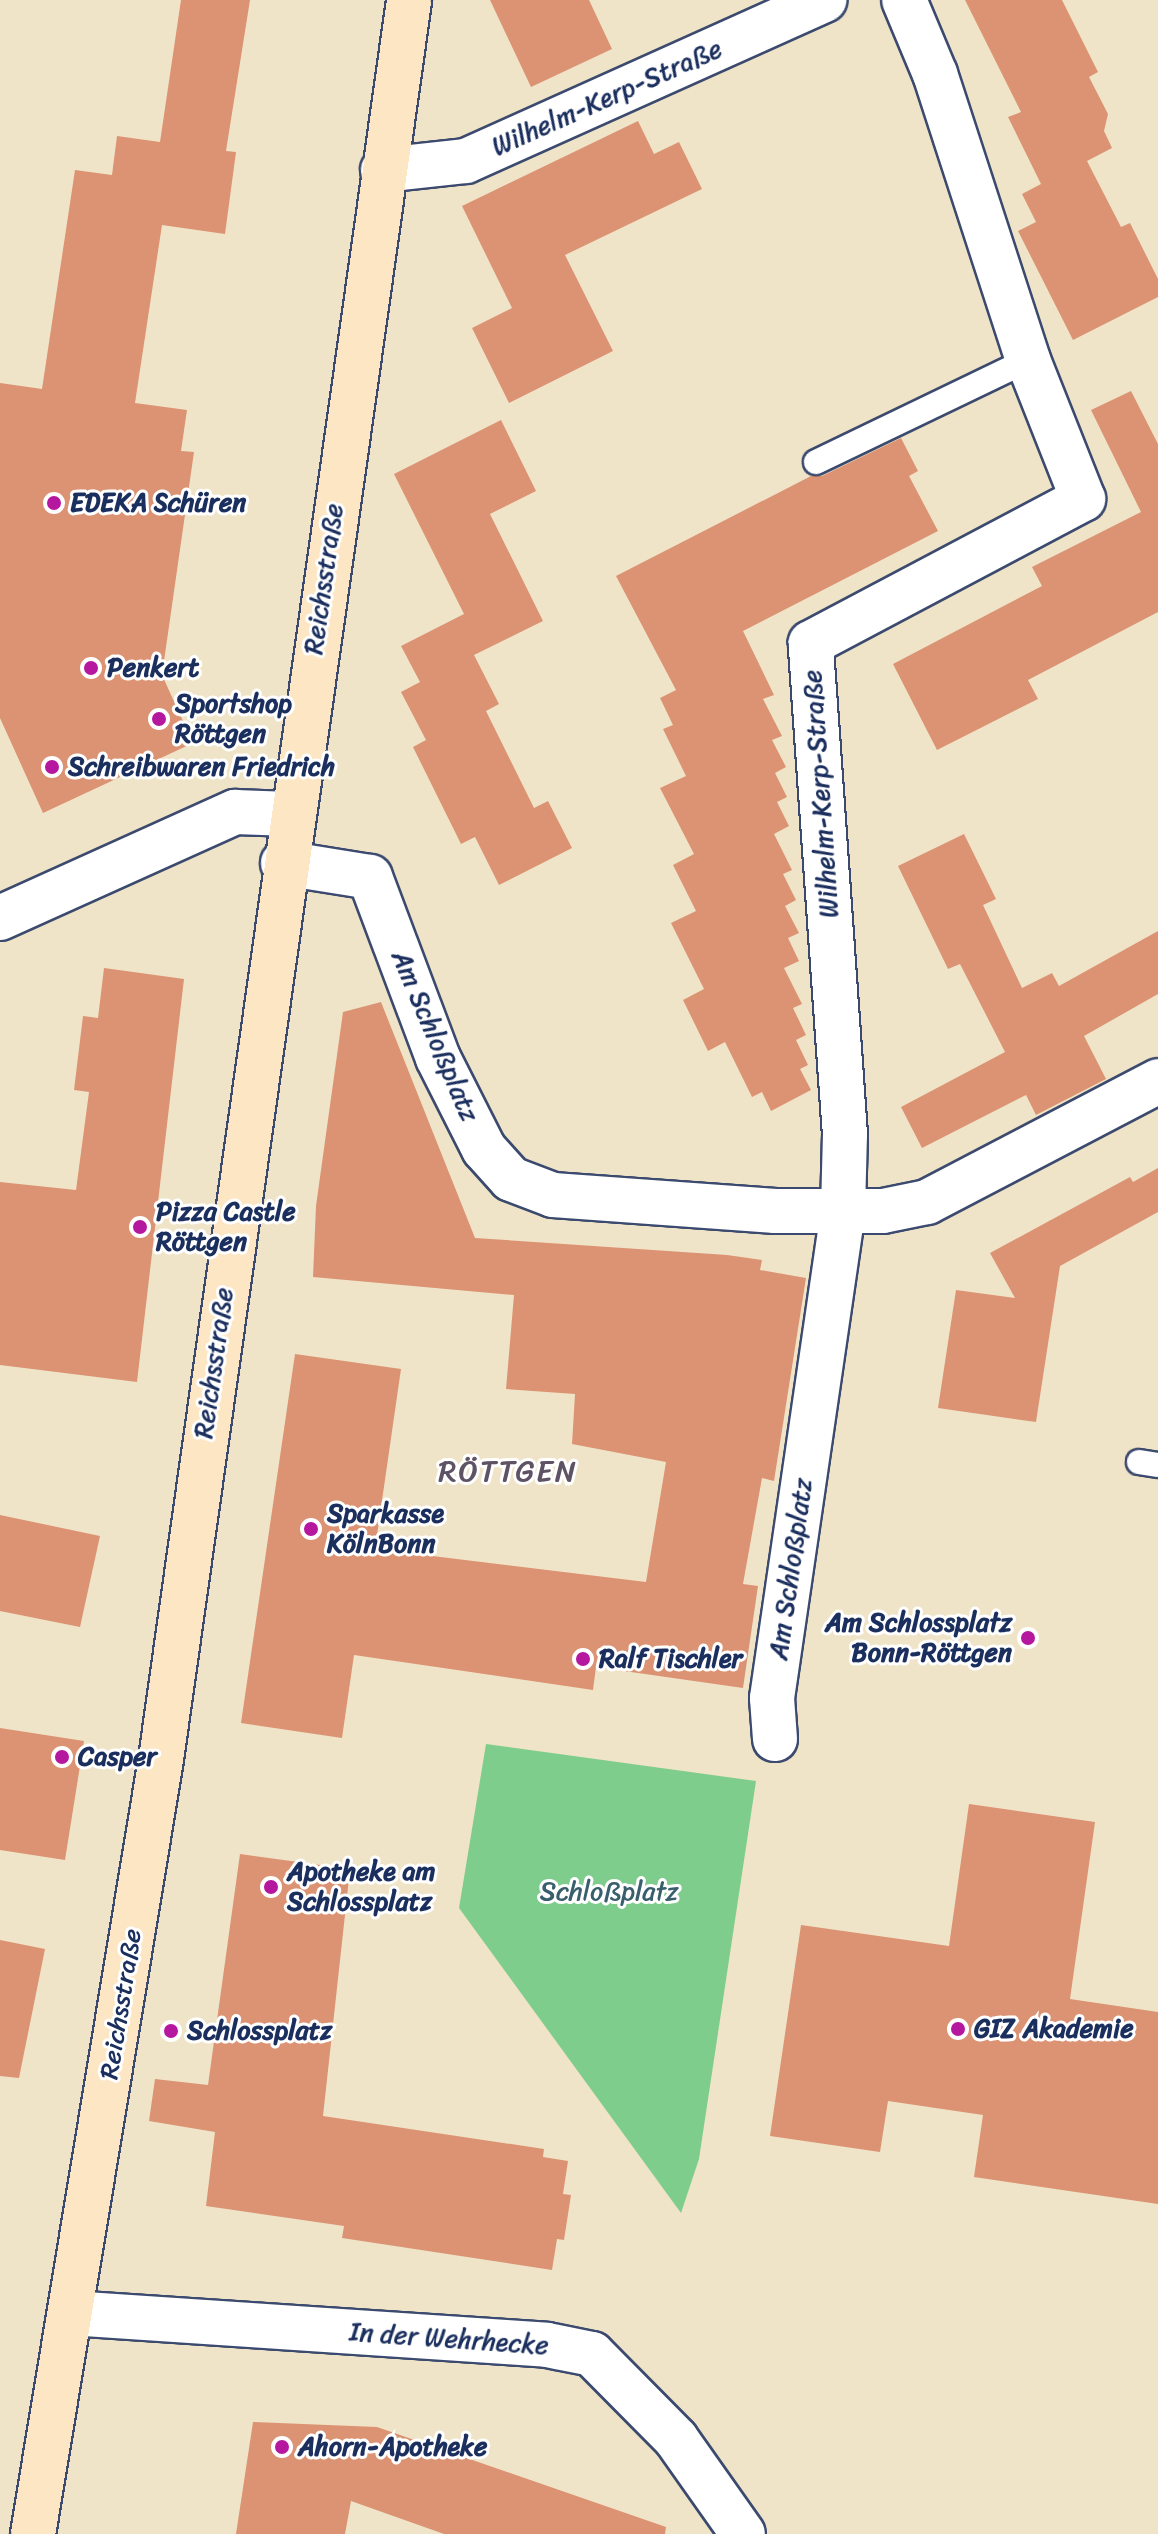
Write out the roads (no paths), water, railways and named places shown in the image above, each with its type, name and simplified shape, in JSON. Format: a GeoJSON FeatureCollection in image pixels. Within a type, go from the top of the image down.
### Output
{"type":"FeatureCollection","features":[{"type":"Feature","properties":{"kind":"main road","name":"Reichsstraße"},"geometry":{"type":"LineString","coordinates":[[33,2534],[161,1759],[283,863],[409,0]]}},
{"type":"Feature","properties":{"kind":"street","name":"Wilhelm-Kerp-Straße"},"geometry":{"type":"LineString","coordinates":[[383,170],[466,161],[825,0]]}},
{"type":"Feature","properties":{"kind":"street","name":"Wilhelm-Kerp-Straße"},"geometry":{"type":"LineString","coordinates":[[843,1210],[845,1135],[811,643],[1083,499],[1028,360],[935,74],[904,0]]}},
{"type":"Feature","properties":{"kind":"street"},"geometry":{"type":"LineString","coordinates":[[0,918],[235,812],[290,814]]}},
{"type":"Feature","properties":{"kind":"street","name":"Am Schloßplatz"},"geometry":{"type":"LineString","coordinates":[[283,863],[370,877],[438,1058],[484,1149],[511,1179],[553,1195],[775,1211],[883,1211],[927,1202],[1158,1081]]}},
{"type":"Feature","properties":{"kind":"street","name":"Am Schloßplatz"},"geometry":{"type":"LineString","coordinates":[[775,1739],[772,1698],[843,1210]]}},
{"type":"Feature","properties":{"kind":"street","name":"In der Wehrhecke"},"geometry":{"type":"LineString","coordinates":[[70,2313],[547,2345],[592,2354],[676,2439],[743,2534]]}},
{"type":"Feature","properties":{"kind":"lane"},"geometry":{"type":"LineString","coordinates":[[816,462],[1028,360]]}},
{"type":"Feature","properties":{"kind":"place","name":"EDEKA Schüren"},"geometry":{"type":"Point","coordinates":[54,503]}},
{"type":"Feature","properties":{"kind":"place","name":"Penkert"},"geometry":{"type":"Point","coordinates":[91,668]}},
{"type":"Feature","properties":{"kind":"place","name":"Sportshop Röttgen"},"geometry":{"type":"Point","coordinates":[159,719]}},
{"type":"Feature","properties":{"kind":"place","name":"Schreibwaren Friedrich"},"geometry":{"type":"Point","coordinates":[52,767]}},
{"type":"Feature","properties":{"kind":"place","name":"Pizza Castle Röttgen"},"geometry":{"type":"Point","coordinates":[140,1227]}},
{"type":"Feature","properties":{"kind":"place","name":"Sparkasse KölnBonn"},"geometry":{"type":"Point","coordinates":[311,1529]}},
{"type":"Feature","properties":{"kind":"place","name":"Am Schlossplatz Bonn-Röttgen"},"geometry":{"type":"Point","coordinates":[1028,1638]}},
{"type":"Feature","properties":{"kind":"place","name":"Ralf Tischler"},"geometry":{"type":"Point","coordinates":[583,1659]}},
{"type":"Feature","properties":{"kind":"place","name":"Casper"},"geometry":{"type":"Point","coordinates":[62,1757]}},
{"type":"Feature","properties":{"kind":"place","name":"Apotheke am Schlossplatz"},"geometry":{"type":"Point","coordinates":[271,1887]}},
{"type":"Feature","properties":{"kind":"place","name":"GIZ Akademie"},"geometry":{"type":"Point","coordinates":[958,2029]}},
{"type":"Feature","properties":{"kind":"place","name":"Schlossplatz"},"geometry":{"type":"Point","coordinates":[171,2031]}},
{"type":"Feature","properties":{"kind":"place","name":"Ahorn-Apotheke"},"geometry":{"type":"Point","coordinates":[282,2447]}},
{"type":"Feature","properties":{"kind":"district","name":"RÖTTGEN"},"geometry":{"type":"Point","coordinates":[508,1471]}},
{"type":"Feature","properties":{"kind":"park label","name":"Schloßplatz"},"geometry":{"type":"Point","coordinates":[609,1892]}}]}
